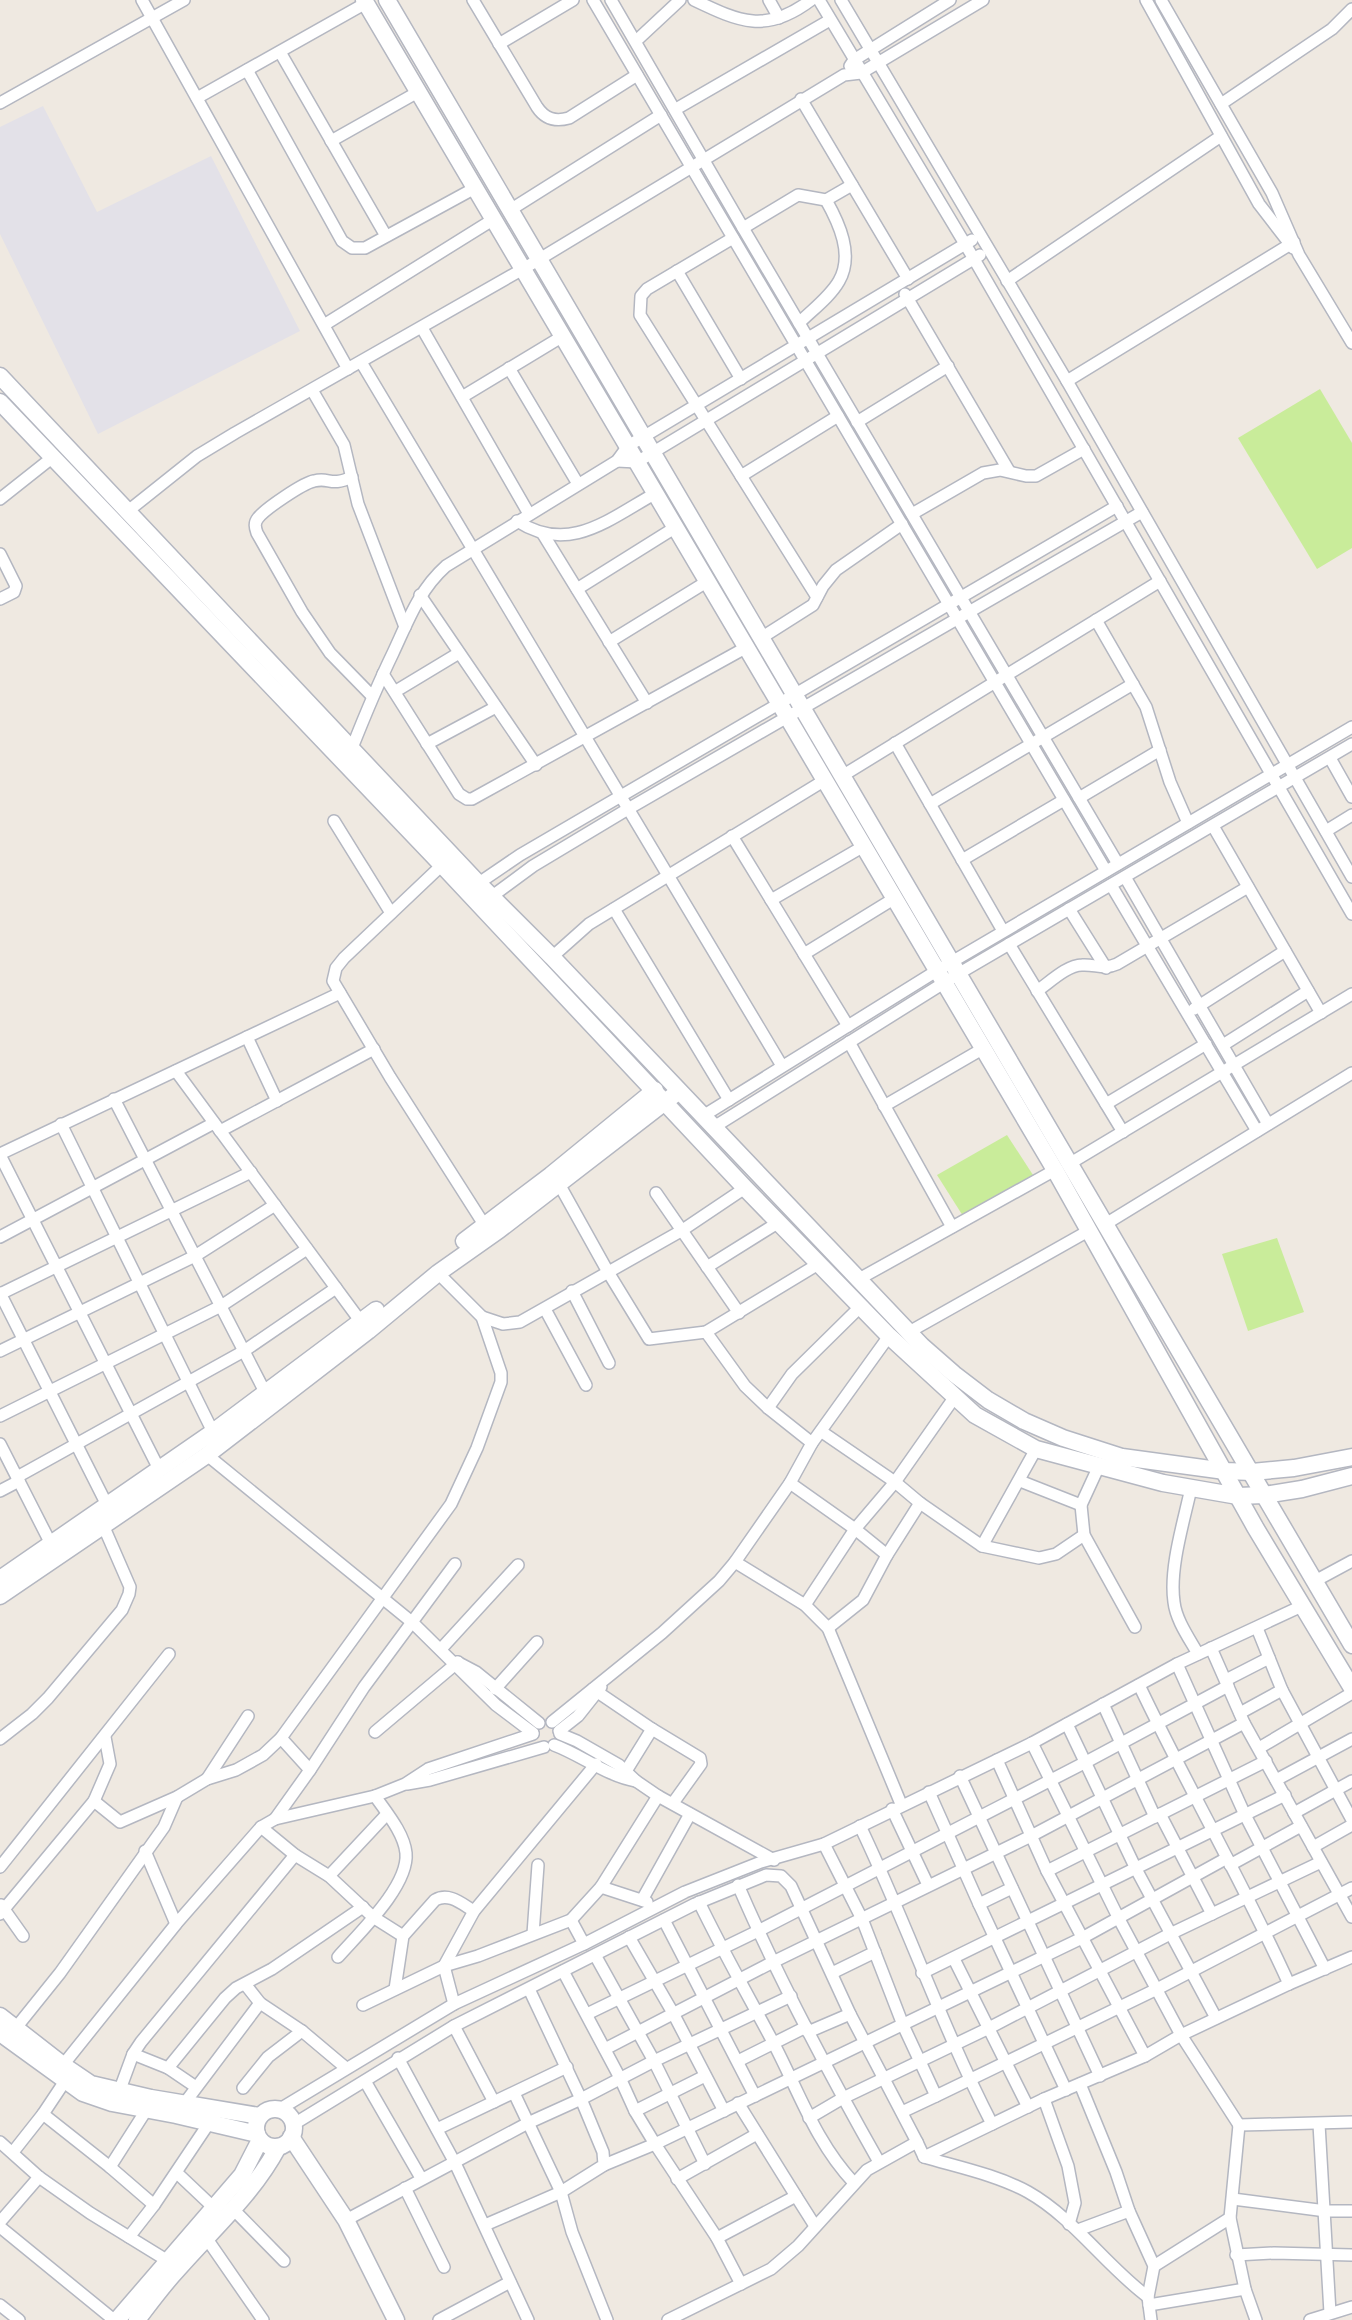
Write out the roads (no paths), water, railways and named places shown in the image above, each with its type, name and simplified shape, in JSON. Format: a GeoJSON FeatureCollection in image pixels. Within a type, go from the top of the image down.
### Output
{"type":"FeatureCollection","features":[{"type":"Feature","properties":{"kind":"street"},"geometry":{"type":"LineString","coordinates":[[142,0],[348,369]]}},
{"type":"Feature","properties":{"kind":"street"},"geometry":{"type":"LineString","coordinates":[[0,103],[184,0]]}},
{"type":"Feature","properties":{"kind":"street"},"geometry":{"type":"LineString","coordinates":[[387,0],[761,638],[825,780],[895,898],[948,972],[984,1048],[1062,1167]]}},
{"type":"Feature","properties":{"kind":"street"},"geometry":{"type":"LineString","coordinates":[[473,0],[541,113],[554,120],[569,118],[637,75]]}},
{"type":"Feature","properties":{"kind":"street"},"geometry":{"type":"LineString","coordinates":[[499,44],[573,0]]}},
{"type":"Feature","properties":{"kind":"street"},"geometry":{"type":"LineString","coordinates":[[593,0],[1106,871]]}},
{"type":"Feature","properties":{"kind":"street"},"geometry":{"type":"LineString","coordinates":[[611,0],[705,158],[743,228],[1118,864]]}},
{"type":"Feature","properties":{"kind":"street"},"geometry":{"type":"LineString","coordinates":[[636,41],[680,0]]}},
{"type":"Feature","properties":{"kind":"street"},"geometry":{"type":"LineString","coordinates":[[694,0],[743,21],[765,22],[799,10],[811,0]]}},
{"type":"Feature","properties":{"kind":"street"},"geometry":{"type":"LineString","coordinates":[[770,0],[779,18]]}},
{"type":"Feature","properties":{"kind":"street"},"geometry":{"type":"LineString","coordinates":[[819,0],[974,259],[1352,914]]}},
{"type":"Feature","properties":{"kind":"street"},"geometry":{"type":"LineString","coordinates":[[841,0],[1067,381],[1351,873]]}},
{"type":"Feature","properties":{"kind":"street"},"geometry":{"type":"LineString","coordinates":[[844,75],[854,60],[950,0]]}},
{"type":"Feature","properties":{"kind":"street"},"geometry":{"type":"LineString","coordinates":[[128,511],[197,456],[539,260],[802,99],[844,75],[861,73],[983,0]]}},
{"type":"Feature","properties":{"kind":"street"},"geometry":{"type":"LineString","coordinates":[[1146,0],[1260,204],[1292,243]]}},
{"type":"Feature","properties":{"kind":"street"},"geometry":{"type":"LineString","coordinates":[[1162,0],[1272,194],[1292,243],[1352,344]]}},
{"type":"Feature","properties":{"kind":"street"},"geometry":{"type":"LineString","coordinates":[[197,98],[365,2],[746,647],[842,776],[948,972],[1097,1228],[1238,1496],[1352,1688]]}},
{"type":"Feature","properties":{"kind":"street"},"geometry":{"type":"LineString","coordinates":[[1221,104],[1332,29],[1352,9]]}},
{"type":"Feature","properties":{"kind":"street"},"geometry":{"type":"LineString","coordinates":[[676,109],[830,20]]}},
{"type":"Feature","properties":{"kind":"street"},"geometry":{"type":"LineString","coordinates":[[280,52],[386,236]]}},
{"type":"Feature","properties":{"kind":"street"},"geometry":{"type":"LineString","coordinates":[[247,70],[342,241],[352,248],[359,249],[386,236],[475,188]]}},
{"type":"Feature","properties":{"kind":"street"},"geometry":{"type":"LineString","coordinates":[[331,141],[418,92]]}},
{"type":"Feature","properties":{"kind":"street"},"geometry":{"type":"LineString","coordinates":[[802,99],[852,185],[904,281],[908,299],[1009,471]]}},
{"type":"Feature","properties":{"kind":"street"},"geometry":{"type":"LineString","coordinates":[[510,210],[661,116]]}},
{"type":"Feature","properties":{"kind":"street"},"geometry":{"type":"LineString","coordinates":[[1007,281],[1222,136]]}},
{"type":"Feature","properties":{"kind":"street"},"geometry":{"type":"LineString","coordinates":[[743,228],[798,195],[826,200],[852,185]]}},
{"type":"Feature","properties":{"kind":"street"},"geometry":{"type":"LineString","coordinates":[[799,323],[832,290],[844,270],[845,246],[834,214],[826,200]]}},
{"type":"Feature","properties":{"kind":"street"},"geometry":{"type":"LineString","coordinates":[[324,325],[494,219]]}},
{"type":"Feature","properties":{"kind":"street"},"geometry":{"type":"LineString","coordinates":[[352,748],[372,696],[420,595],[431,580],[472,548],[617,461],[628,446],[980,236]]}},
{"type":"Feature","properties":{"kind":"street"},"geometry":{"type":"LineString","coordinates":[[733,238],[647,289],[641,296],[640,315],[817,597]]}},
{"type":"Feature","properties":{"kind":"street"},"geometry":{"type":"LineString","coordinates":[[1067,381],[1292,243]]}},
{"type":"Feature","properties":{"kind":"street"},"geometry":{"type":"LineString","coordinates":[[617,461],[637,462],[988,250]]}},
{"type":"Feature","properties":{"kind":"street"},"geometry":{"type":"LineString","coordinates":[[677,271],[741,378]]}},
{"type":"Feature","properties":{"kind":"street"},"geometry":{"type":"LineString","coordinates":[[422,328],[529,514]]}},
{"type":"Feature","properties":{"kind":"street"},"geometry":{"type":"LineString","coordinates":[[462,397],[563,336]]}},
{"type":"Feature","properties":{"kind":"street"},"geometry":{"type":"LineString","coordinates":[[361,362],[782,1066]]}},
{"type":"Feature","properties":{"kind":"street"},"geometry":{"type":"LineString","coordinates":[[858,422],[948,366]]}},
{"type":"Feature","properties":{"kind":"street"},"geometry":{"type":"LineString","coordinates":[[509,368],[578,484]]}},
{"type":"Feature","properties":{"kind":"street"},"geometry":{"type":"LineString","coordinates":[[0,376],[352,748],[473,888],[744,1188],[820,1263],[860,1307],[954,1398],[982,1419],[1036,1449],[1098,1468],[1191,1488],[1238,1496],[1264,1495],[1302,1489],[1352,1476]]}},
{"type":"Feature","properties":{"kind":"street"},"geometry":{"type":"LineString","coordinates":[[312,390],[344,445],[358,504],[405,627]]}},
{"type":"Feature","properties":{"kind":"street"},"geometry":{"type":"LineString","coordinates":[[0,402],[442,865],[473,888]]}},
{"type":"Feature","properties":{"kind":"street"},"geometry":{"type":"LineString","coordinates":[[741,476],[838,416]]}},
{"type":"Feature","properties":{"kind":"street"},"geometry":{"type":"LineString","coordinates":[[39,442],[51,430]]}},
{"type":"Feature","properties":{"kind":"street"},"geometry":{"type":"LineString","coordinates":[[912,514],[983,473],[1009,471],[1026,476],[1036,476],[1084,449]]}},
{"type":"Feature","properties":{"kind":"street"},"geometry":{"type":"LineString","coordinates":[[2,493],[53,457]]}},
{"type":"Feature","properties":{"kind":"street"},"geometry":{"type":"LineString","coordinates":[[352,477],[335,483],[324,480],[311,482],[267,510],[258,518],[255,525],[257,533],[302,612],[330,653],[372,696]]}},
{"type":"Feature","properties":{"kind":"street"},"geometry":{"type":"LineString","coordinates":[[516,521],[543,534],[561,536],[578,534],[656,493]]}},
{"type":"Feature","properties":{"kind":"street"},"geometry":{"type":"LineString","coordinates":[[486,901],[533,866],[628,809],[960,597],[1117,506]]}},
{"type":"Feature","properties":{"kind":"street"},"geometry":{"type":"LineString","coordinates":[[473,888],[520,855],[620,796],[958,618],[1142,512]]}},
{"type":"Feature","properties":{"kind":"street"},"geometry":{"type":"LineString","coordinates":[[761,638],[813,605],[836,570],[902,524]]}},
{"type":"Feature","properties":{"kind":"street"},"geometry":{"type":"LineString","coordinates":[[577,589],[676,527]]}},
{"type":"Feature","properties":{"kind":"street"},"geometry":{"type":"LineString","coordinates":[[543,534],[646,703]]}},
{"type":"Feature","properties":{"kind":"street"},"geometry":{"type":"LineString","coordinates":[[0,554],[16,586],[14,592],[0,600]]}},
{"type":"Feature","properties":{"kind":"street"},"geometry":{"type":"LineString","coordinates":[[609,642],[708,581]]}},
{"type":"Feature","properties":{"kind":"street"},"geometry":{"type":"LineString","coordinates":[[842,776],[1160,581]]}},
{"type":"Feature","properties":{"kind":"street"},"geometry":{"type":"LineString","coordinates":[[420,595],[536,765]]}},
{"type":"Feature","properties":{"kind":"street"},"geometry":{"type":"LineString","coordinates":[[1096,620],[1146,706],[1170,782],[1188,823]]}},
{"type":"Feature","properties":{"kind":"street"},"geometry":{"type":"LineString","coordinates":[[383,674],[396,690],[459,794],[467,799],[477,798],[746,647]]}},
{"type":"Feature","properties":{"kind":"street"},"geometry":{"type":"LineString","coordinates":[[396,690],[459,653]]}},
{"type":"Feature","properties":{"kind":"street"},"geometry":{"type":"LineString","coordinates":[[930,804],[1134,684]]}},
{"type":"Feature","properties":{"kind":"street"},"geometry":{"type":"LineString","coordinates":[[427,744],[496,707]]}},
{"type":"Feature","properties":{"kind":"street"},"geometry":{"type":"LineString","coordinates":[[708,1121],[848,1042],[1003,932],[1352,727]]}},
{"type":"Feature","properties":{"kind":"street"},"geometry":{"type":"LineString","coordinates":[[895,743],[1003,932]]}},
{"type":"Feature","properties":{"kind":"street"},"geometry":{"type":"LineString","coordinates":[[708,1121],[729,1100],[848,1026],[948,972],[1009,944],[1352,744]]}},
{"type":"Feature","properties":{"kind":"street"},"geometry":{"type":"LineString","coordinates":[[1079,798],[1160,750]]}},
{"type":"Feature","properties":{"kind":"street"},"geometry":{"type":"LineString","coordinates":[[1330,758],[1352,797]]}},
{"type":"Feature","properties":{"kind":"street"},"geometry":{"type":"LineString","coordinates":[[552,957],[589,924],[825,780]]}},
{"type":"Feature","properties":{"kind":"street"},"geometry":{"type":"LineString","coordinates":[[962,860],[1064,800]]}},
{"type":"Feature","properties":{"kind":"street"},"geometry":{"type":"LineString","coordinates":[[1326,831],[1352,815]]}},
{"type":"Feature","properties":{"kind":"street"},"geometry":{"type":"LineString","coordinates":[[334,821],[391,913]]}},
{"type":"Feature","properties":{"kind":"street"},"geometry":{"type":"LineString","coordinates":[[1213,826],[1321,1013]]}},
{"type":"Feature","properties":{"kind":"street"},"geometry":{"type":"LineString","coordinates":[[732,836],[848,1026]]}},
{"type":"Feature","properties":{"kind":"street"},"geometry":{"type":"LineString","coordinates":[[771,900],[864,846]]}},
{"type":"Feature","properties":{"kind":"street"},"geometry":{"type":"LineString","coordinates":[[442,865],[344,958],[336,968],[333,981],[374,1050],[485,1226]]}},
{"type":"Feature","properties":{"kind":"street"},"geometry":{"type":"LineString","coordinates":[[1124,877],[1268,1124]]}},
{"type":"Feature","properties":{"kind":"street"},"geometry":{"type":"LineString","coordinates":[[1111,885],[1257,1131]]}},
{"type":"Feature","properties":{"kind":"street"},"geometry":{"type":"LineString","coordinates":[[1037,991],[1076,966],[1084,964],[1106,968],[1118,964],[1248,887]]}},
{"type":"Feature","properties":{"kind":"street"},"geometry":{"type":"LineString","coordinates":[[804,954],[895,898]]}},
{"type":"Feature","properties":{"kind":"street"},"geometry":{"type":"LineString","coordinates":[[486,901],[552,957],[909,1332],[954,1374],[988,1400],[1024,1421],[1063,1438],[1122,1457],[1225,1471],[1252,1472],[1294,1468],[1352,1457]]}},
{"type":"Feature","properties":{"kind":"street"},"geometry":{"type":"LineString","coordinates":[[614,909],[729,1100]]}},
{"type":"Feature","properties":{"kind":"street"},"geometry":{"type":"LineString","coordinates":[[1069,909],[1106,968]]}},
{"type":"Feature","properties":{"kind":"street"},"geometry":{"type":"LineString","coordinates":[[1009,944],[1123,1132]]}},
{"type":"Feature","properties":{"kind":"street"},"geometry":{"type":"LineString","coordinates":[[1188,1013],[1285,951]]}},
{"type":"Feature","properties":{"kind":"street"},"geometry":{"type":"LineString","coordinates":[[1222,1045],[1308,991]]}},
{"type":"Feature","properties":{"kind":"street"},"geometry":{"type":"LineString","coordinates":[[159,1469],[0,1154],[340,993]]}},
{"type":"Feature","properties":{"kind":"street"},"geometry":{"type":"LineString","coordinates":[[859,1279],[1123,1132],[1352,994]]}},
{"type":"Feature","properties":{"kind":"street"},"geometry":{"type":"LineString","coordinates":[[246,1037],[277,1101]]}},
{"type":"Feature","properties":{"kind":"street"},"geometry":{"type":"LineString","coordinates":[[848,1042],[952,1227]]}},
{"type":"Feature","properties":{"kind":"street"},"geometry":{"type":"LineString","coordinates":[[1106,1104],[1206,1044]]}},
{"type":"Feature","properties":{"kind":"street"},"geometry":{"type":"LineString","coordinates":[[884,1106],[984,1048]]}},
{"type":"Feature","properties":{"kind":"street"},"geometry":{"type":"LineString","coordinates":[[0,1237],[144,1158],[277,1101],[374,1050]]}},
{"type":"Feature","properties":{"kind":"street"},"geometry":{"type":"LineString","coordinates":[[176,1070],[364,1327]]}},
{"type":"Feature","properties":{"kind":"street"},"geometry":{"type":"LineString","coordinates":[[909,1332],[1097,1228],[1352,1073]]}},
{"type":"Feature","properties":{"kind":"street"},"geometry":{"type":"LineString","coordinates":[[0,1596],[208,1455],[364,1327],[438,1259],[660,1096],[680,1091]]}},
{"type":"Feature","properties":{"kind":"street"},"geometry":{"type":"LineString","coordinates":[[0,1580],[364,1327],[560,1184],[660,1096]]}},
{"type":"Feature","properties":{"kind":"street"},"geometry":{"type":"LineString","coordinates":[[114,1099],[266,1394]]}},
{"type":"Feature","properties":{"kind":"street"},"geometry":{"type":"LineString","coordinates":[[61,1124],[213,1432]]}},
{"type":"Feature","properties":{"kind":"street"},"geometry":{"type":"LineString","coordinates":[[107,1505],[0,1293],[250,1172]]}},
{"type":"Feature","properties":{"kind":"street"},"geometry":{"type":"LineString","coordinates":[[560,1184],[608,1272],[649,1339],[706,1332],[820,1263]]}},
{"type":"Feature","properties":{"kind":"street"},"geometry":{"type":"LineString","coordinates":[[482,1317],[503,1324],[520,1322],[681,1231],[744,1188]]}},
{"type":"Feature","properties":{"kind":"street"},"geometry":{"type":"LineString","coordinates":[[656,1193],[706,1268],[739,1313]]}},
{"type":"Feature","properties":{"kind":"street"},"geometry":{"type":"LineString","coordinates":[[0,1351],[195,1256],[275,1205]]}},
{"type":"Feature","properties":{"kind":"street"},"geometry":{"type":"LineString","coordinates":[[706,1268],[780,1222]]}},
{"type":"Feature","properties":{"kind":"street"},"geometry":{"type":"LineString","coordinates":[[1097,1228],[1252,1472],[1315,1581],[1349,1634]]}},
{"type":"Feature","properties":{"kind":"street"},"geometry":{"type":"LineString","coordinates":[[0,1416],[221,1306],[306,1249]]}},
{"type":"Feature","properties":{"kind":"street"},"geometry":{"type":"LineString","coordinates":[[94,1801],[120,1822],[177,1797],[207,1779],[236,1770],[263,1755],[281,1738],[451,1504],[477,1448],[496,1398],[501,1382],[501,1373],[482,1317],[438,1273]]}},
{"type":"Feature","properties":{"kind":"street"},"geometry":{"type":"LineString","coordinates":[[0,1491],[76,1444],[244,1351],[336,1288]]}},
{"type":"Feature","properties":{"kind":"street"},"geometry":{"type":"LineString","coordinates":[[572,1292],[609,1363]]}},
{"type":"Feature","properties":{"kind":"street"},"geometry":{"type":"LineString","coordinates":[[768,1408],[792,1374],[860,1307]]}},
{"type":"Feature","properties":{"kind":"street"},"geometry":{"type":"LineString","coordinates":[[545,1309],[586,1385]]}},
{"type":"Feature","properties":{"kind":"street"},"geometry":{"type":"LineString","coordinates":[[706,1332],[730,1368],[768,1408],[812,1444]]}},
{"type":"Feature","properties":{"kind":"street"},"geometry":{"type":"LineString","coordinates":[[13,2152],[43,2114],[64,2073],[176,1924],[261,1827],[276,1819],[375,1796],[405,1784],[428,1769],[535,1730],[557,1729],[578,1716],[596,1690],[605,1681],[698,1602],[735,1562],[790,1483],[812,1444],[889,1336]]}},
{"type":"Feature","properties":{"kind":"street"},"geometry":{"type":"LineString","coordinates":[[805,1605],[855,1529],[895,1482],[954,1398]]}},
{"type":"Feature","properties":{"kind":"street"},"geometry":{"type":"LineString","coordinates":[[822,1432],[895,1482],[920,1503],[982,1546],[1039,1558],[1056,1554],[1084,1534]]}},
{"type":"Feature","properties":{"kind":"street"},"geometry":{"type":"LineString","coordinates":[[0,1444],[51,1544]]}},
{"type":"Feature","properties":{"kind":"street"},"geometry":{"type":"LineString","coordinates":[[982,1546],[1020,1481],[1036,1449]]}},
{"type":"Feature","properties":{"kind":"street"},"geometry":{"type":"LineString","coordinates":[[208,1455],[413,1623],[496,1705],[535,1730]]}},
{"type":"Feature","properties":{"kind":"street"},"geometry":{"type":"LineString","coordinates":[[1098,1468],[1080,1505],[1084,1534],[1135,1627]]}},
{"type":"Feature","properties":{"kind":"street"},"geometry":{"type":"LineString","coordinates":[[1020,1481],[1080,1505]]}},
{"type":"Feature","properties":{"kind":"street"},"geometry":{"type":"LineString","coordinates":[[790,1483],[855,1529],[887,1555]]}},
{"type":"Feature","properties":{"kind":"street"},"geometry":{"type":"LineString","coordinates":[[1191,1488],[1176,1565],[1174,1602],[1178,1617],[1198,1654]]}},
{"type":"Feature","properties":{"kind":"street"},"geometry":{"type":"LineString","coordinates":[[828,1628],[863,1600],[887,1555],[920,1503]]}},
{"type":"Feature","properties":{"kind":"street"},"geometry":{"type":"LineString","coordinates":[[0,1738],[32,1714],[48,1698],[122,1610],[130,1587],[103,1525]]}},
{"type":"Feature","properties":{"kind":"street"},"geometry":{"type":"LineString","coordinates":[[1315,1581],[1352,1561]]}},
{"type":"Feature","properties":{"kind":"street"},"geometry":{"type":"LineString","coordinates":[[735,1562],[805,1605],[828,1628],[912,1850],[928,1885]]}},
{"type":"Feature","properties":{"kind":"street"},"geometry":{"type":"LineString","coordinates":[[276,1819],[364,1687],[455,1564]]}},
{"type":"Feature","properties":{"kind":"street"},"geometry":{"type":"LineString","coordinates":[[441,1649],[518,1565]]}},
{"type":"Feature","properties":{"kind":"street"},"geometry":{"type":"LineString","coordinates":[[0,2227],[115,2320],[242,2175],[259,2137],[256,2124],[259,2116],[270,2109],[280,2109],[454,2004],[584,1944],[657,1906],[727,1875],[824,1844],[960,1776],[1032,1743],[1177,1664],[1304,1605]]}},
{"type":"Feature","properties":{"kind":"street"},"geometry":{"type":"LineString","coordinates":[[1257,1628],[1282,1690],[1352,1820]]}},
{"type":"Feature","properties":{"kind":"street"},"geometry":{"type":"LineString","coordinates":[[495,1689],[537,1642]]}},
{"type":"Feature","properties":{"kind":"street"},"geometry":{"type":"LineString","coordinates":[[1211,1648],[1242,1718],[1352,1917]]}},
{"type":"Feature","properties":{"kind":"street"},"geometry":{"type":"LineString","coordinates":[[0,1867],[169,1654]]}},
{"type":"Feature","properties":{"kind":"street"},"geometry":{"type":"LineString","coordinates":[[587,2014],[758,1931],[1121,1744],[1269,1658]]}},
{"type":"Feature","properties":{"kind":"street"},"geometry":{"type":"LineString","coordinates":[[454,1662],[476,1672],[495,1689],[535,1730],[535,1740],[596,1764],[619,1777],[636,1781]]}},
{"type":"Feature","properties":{"kind":"street"},"geometry":{"type":"LineString","coordinates":[[375,1732],[454,1662]]}},
{"type":"Feature","properties":{"kind":"street"},"geometry":{"type":"LineString","coordinates":[[1177,1664],[1210,1741],[1261,1849],[1325,1969]]}},
{"type":"Feature","properties":{"kind":"street"},"geometry":{"type":"LineString","coordinates":[[1139,1685],[1194,1796],[1266,1932],[1289,1984]]}},
{"type":"Feature","properties":{"kind":"street"},"geometry":{"type":"LineString","coordinates":[[596,1690],[652,1729],[698,1756],[702,1761],[673,1804]]}},
{"type":"Feature","properties":{"kind":"street"},"geometry":{"type":"LineString","coordinates":[[605,2049],[737,1980],[1031,1836],[1177,1760],[1210,1741],[1282,1690]]}},
{"type":"Feature","properties":{"kind":"street"},"geometry":{"type":"LineString","coordinates":[[1259,1748],[1352,1693]]}},
{"type":"Feature","properties":{"kind":"street"},"geometry":{"type":"LineString","coordinates":[[1103,1704],[1138,1780],[1212,1914]]}},
{"type":"Feature","properties":{"kind":"street"},"geometry":{"type":"LineString","coordinates":[[207,1779],[248,1716]]}},
{"type":"Feature","properties":{"kind":"street"},"geometry":{"type":"LineString","coordinates":[[1067,1724],[1151,1900],[1216,2018]]}},
{"type":"Feature","properties":{"kind":"street"},"geometry":{"type":"LineString","coordinates":[[405,1784],[430,1780],[549,1746],[557,1729]]}},
{"type":"Feature","properties":{"kind":"street"},"geometry":{"type":"LineString","coordinates":[[557,1729],[626,1771],[636,1781],[658,1796],[774,1860]]}},
{"type":"Feature","properties":{"kind":"street"},"geometry":{"type":"LineString","coordinates":[[626,1771],[652,1729]]}},
{"type":"Feature","properties":{"kind":"street"},"geometry":{"type":"LineString","coordinates":[[23,1936],[1,1909],[94,1801],[110,1764],[105,1737]]}},
{"type":"Feature","properties":{"kind":"street"},"geometry":{"type":"LineString","coordinates":[[281,1738],[310,1770]]}},
{"type":"Feature","properties":{"kind":"street"},"geometry":{"type":"LineString","coordinates":[[1276,1780],[1352,1739]]}},
{"type":"Feature","properties":{"kind":"street"},"geometry":{"type":"LineString","coordinates":[[1032,1743],[1067,1817],[1157,1989],[1182,2035],[1239,2125],[1230,2218],[1236,2255],[1256,2320]]}},
{"type":"Feature","properties":{"kind":"street"},"geometry":{"type":"LineString","coordinates":[[997,1760],[1047,1871],[1145,2056]]}},
{"type":"Feature","properties":{"kind":"street"},"geometry":{"type":"LineString","coordinates":[[1047,1871],[1228,1778],[1266,1761]]}},
{"type":"Feature","properties":{"kind":"street"},"geometry":{"type":"LineString","coordinates":[[454,2004],[444,1966],[474,1912],[596,1764]]}},
{"type":"Feature","properties":{"kind":"street"},"geometry":{"type":"LineString","coordinates":[[960,1776],[1100,2076]]}},
{"type":"Feature","properties":{"kind":"street"},"geometry":{"type":"LineString","coordinates":[[1294,1813],[1352,1781]]}},
{"type":"Feature","properties":{"kind":"street"},"geometry":{"type":"LineString","coordinates":[[929,1792],[978,1904],[1066,2090]]}},
{"type":"Feature","properties":{"kind":"street"},"geometry":{"type":"LineString","coordinates":[[922,1973],[1028,1923],[1285,1795]]}},
{"type":"Feature","properties":{"kind":"street"},"geometry":{"type":"LineString","coordinates":[[338,1957],[373,1917],[400,1880],[406,1866],[406,1851],[387,1814],[375,1796]]}},
{"type":"Feature","properties":{"kind":"street"},"geometry":{"type":"LineString","coordinates":[[363,2005],[444,1966],[478,1956],[571,1920],[601,1887],[658,1796]]}},
{"type":"Feature","properties":{"kind":"street"},"geometry":{"type":"LineString","coordinates":[[8,2031],[97,1922],[145,1851],[164,1827],[177,1797]]}},
{"type":"Feature","properties":{"kind":"street"},"geometry":{"type":"LineString","coordinates":[[330,1876],[387,1814]]}},
{"type":"Feature","properties":{"kind":"street"},"geometry":{"type":"LineString","coordinates":[[642,1900],[690,1814]]}},
{"type":"Feature","properties":{"kind":"street"},"geometry":{"type":"LineString","coordinates":[[1313,1847],[1352,1825]]}},
{"type":"Feature","properties":{"kind":"street"},"geometry":{"type":"LineString","coordinates":[[860,1826],[895,1902],[953,2046],[992,2124]]}},
{"type":"Feature","properties":{"kind":"street"},"geometry":{"type":"LineString","coordinates":[[485,2226],[561,2192],[604,2165],[655,2144],[825,2063],[865,2041],[903,2025],[1082,1938],[1192,1878],[1228,1861],[1261,1849],[1302,1826]]}},
{"type":"Feature","properties":{"kind":"street"},"geometry":{"type":"LineString","coordinates":[[261,1827],[295,1855],[330,1876],[373,1917],[403,1936]]}},
{"type":"Feature","properties":{"kind":"street"},"geometry":{"type":"LineString","coordinates":[[824,1844],[862,1919],[903,2025],[936,2096]]}},
{"type":"Feature","properties":{"kind":"street"},"geometry":{"type":"LineString","coordinates":[[145,1851],[176,1924]]}},
{"type":"Feature","properties":{"kind":"street"},"geometry":{"type":"LineString","coordinates":[[119,2092],[133,2054],[295,1855]]}},
{"type":"Feature","properties":{"kind":"street"},"geometry":{"type":"LineString","coordinates":[[809,2118],[843,2098],[1027,2010],[1170,1934],[1321,1862]]}},
{"type":"Feature","properties":{"kind":"street"},"geometry":{"type":"LineString","coordinates":[[533,1934],[538,1865]]}},
{"type":"Feature","properties":{"kind":"street"},"geometry":{"type":"LineString","coordinates":[[64,2073],[91,2084],[180,2109],[209,2123],[259,2137],[268,2146],[278,2147],[286,2143],[292,2131],[398,2058],[454,2026],[699,1902],[766,1875],[780,1876],[791,1886],[850,2014],[924,2157],[995,2178],[1029,2193],[1074,2227],[1148,2301],[1245,2289]]}},
{"type":"Feature","properties":{"kind":"street"},"geometry":{"type":"LineString","coordinates":[[738,1885],[758,1931],[807,2030],[879,2162]]}},
{"type":"Feature","properties":{"kind":"street"},"geometry":{"type":"LineString","coordinates":[[601,1887],[657,1906]]}},
{"type":"Feature","properties":{"kind":"street"},"geometry":{"type":"LineString","coordinates":[[978,1904],[1012,1888]]}},
{"type":"Feature","properties":{"kind":"street"},"geometry":{"type":"LineString","coordinates":[[902,2112],[1045,2045],[1297,1918],[1352,1888]]}},
{"type":"Feature","properties":{"kind":"street"},"geometry":{"type":"LineString","coordinates":[[395,1989],[403,1936],[440,1897],[450,1897],[474,1912]]}},
{"type":"Feature","properties":{"kind":"street"},"geometry":{"type":"LineString","coordinates":[[699,1902],[737,1980],[791,2078],[809,2118],[833,2160],[854,2183]]}},
{"type":"Feature","properties":{"kind":"street"},"geometry":{"type":"LineString","coordinates":[[168,2068],[225,1998],[272,1969],[363,1907]]}},
{"type":"Feature","properties":{"kind":"street"},"geometry":{"type":"LineString","coordinates":[[571,1920],[584,1944]]}},
{"type":"Feature","properties":{"kind":"street"},"geometry":{"type":"LineString","coordinates":[[664,1920],[755,2096]]}},
{"type":"Feature","properties":{"kind":"street"},"geometry":{"type":"LineString","coordinates":[[629,1937],[673,2013],[724,2111]]}},
{"type":"Feature","properties":{"kind":"street"},"geometry":{"type":"LineString","coordinates":[[832,1973],[875,1952]]}},
{"type":"Feature","properties":{"kind":"street"},"geometry":{"type":"LineString","coordinates":[[595,1954],[654,2061],[705,2164]]}},
{"type":"Feature","properties":{"kind":"street"},"geometry":{"type":"LineString","coordinates":[[924,2157],[1044,2099],[1145,2056],[1216,2018],[1352,1957]]}},
{"type":"Feature","properties":{"kind":"street"},"geometry":{"type":"LineString","coordinates":[[954,1959],[1028,2107]]}},
{"type":"Feature","properties":{"kind":"street"},"geometry":{"type":"LineString","coordinates":[[563,1971],[620,2078],[635,2111],[717,2238],[741,2284]]}},
{"type":"Feature","properties":{"kind":"street"},"geometry":{"type":"LineString","coordinates":[[245,1984],[260,2004],[302,2031],[346,2068]]}},
{"type":"Feature","properties":{"kind":"street"},"geometry":{"type":"LineString","coordinates":[[529,1989],[581,2099],[603,2152],[604,2165]]}},
{"type":"Feature","properties":{"kind":"street"},"geometry":{"type":"LineString","coordinates":[[346,2220],[528,2122],[581,2099],[654,2061],[791,1996]]}},
{"type":"Feature","properties":{"kind":"street"},"geometry":{"type":"LineString","coordinates":[[180,2109],[260,2004]]}},
{"type":"Feature","properties":{"kind":"street"},"geometry":{"type":"LineString","coordinates":[[738,2061],[773,2043],[850,2014]]}},
{"type":"Feature","properties":{"kind":"street"},"geometry":{"type":"LineString","coordinates":[[0,2016],[8,2031],[64,2073],[83,2093],[112,2103],[147,2109],[180,2109],[259,2116]]}},
{"type":"Feature","properties":{"kind":"street"},"geometry":{"type":"LineString","coordinates":[[454,2026],[494,2102]]}},
{"type":"Feature","properties":{"kind":"street"},"geometry":{"type":"LineString","coordinates":[[243,2088],[268,2057],[302,2031]]}},
{"type":"Feature","properties":{"kind":"street"},"geometry":{"type":"LineString","coordinates":[[133,2054],[168,2068],[196,2087]]}},
{"type":"Feature","properties":{"kind":"street"},"geometry":{"type":"LineString","coordinates":[[398,2058],[455,2163],[528,2320]]}},
{"type":"Feature","properties":{"kind":"street"},"geometry":{"type":"LineString","coordinates":[[437,2129],[566,2067]]}},
{"type":"Feature","properties":{"kind":"street"},"geometry":{"type":"LineString","coordinates":[[635,2111],[705,2076]]}},
{"type":"Feature","properties":{"kind":"street"},"geometry":{"type":"LineString","coordinates":[[365,2081],[421,2178]]}},
{"type":"Feature","properties":{"kind":"street"},"geometry":{"type":"LineString","coordinates":[[1080,2084],[1116,2172],[1129,2211],[1154,2266],[1148,2301],[1151,2320]]}},
{"type":"Feature","properties":{"kind":"street"},"geometry":{"type":"LineString","coordinates":[[514,2092],[561,2192],[572,2232],[607,2320]]}},
{"type":"Feature","properties":{"kind":"street"},"geometry":{"type":"LineString","coordinates":[[1044,2099],[1068,2166],[1075,2203],[1074,2227]]}},
{"type":"Feature","properties":{"kind":"street"},"geometry":{"type":"LineString","coordinates":[[738,2103],[815,2226]]}},
{"type":"Feature","properties":{"kind":"street"},"geometry":{"type":"LineString","coordinates":[[110,2167],[147,2109]]}},
{"type":"Feature","properties":{"kind":"street"},"geometry":{"type":"LineString","coordinates":[[280,2109],[289,2115],[292,2131],[346,2220],[396,2320]]}},
{"type":"Feature","properties":{"kind":"street"},"geometry":{"type":"LineString","coordinates":[[43,2114],[154,2205]]}},
{"type":"Feature","properties":{"kind":"street"},"geometry":{"type":"LineString","coordinates":[[1239,2125],[1352,2122]]}},
{"type":"Feature","properties":{"kind":"street"},"geometry":{"type":"LineString","coordinates":[[129,2237],[177,2173],[209,2123]]}},
{"type":"Feature","properties":{"kind":"street"},"geometry":{"type":"LineString","coordinates":[[1320,2124],[1330,2313]]}},
{"type":"Feature","properties":{"kind":"street"},"geometry":{"type":"LineString","coordinates":[[678,2179],[757,2134]]}},
{"type":"Feature","properties":{"kind":"street"},"geometry":{"type":"LineString","coordinates":[[0,2142],[39,2177],[90,2213],[168,2261]]}},
{"type":"Feature","properties":{"kind":"street"},"geometry":{"type":"LineString","coordinates":[[668,2320],[770,2269],[798,2246],[867,2170],[917,2142]]}},
{"type":"Feature","properties":{"kind":"street"},"geometry":{"type":"LineString","coordinates":[[137,2320],[177,2269],[207,2239],[266,2169],[278,2147]]}},
{"type":"Feature","properties":{"kind":"street"},"geometry":{"type":"LineString","coordinates":[[177,2173],[214,2208]]}},
{"type":"Feature","properties":{"kind":"street"},"geometry":{"type":"LineString","coordinates":[[0,2222],[39,2177]]}},
{"type":"Feature","properties":{"kind":"street"},"geometry":{"type":"LineString","coordinates":[[405,2188],[444,2267]]}},
{"type":"Feature","properties":{"kind":"street"},"geometry":{"type":"LineString","coordinates":[[717,2238],[796,2196]]}},
{"type":"Feature","properties":{"kind":"street"},"geometry":{"type":"LineString","coordinates":[[1233,2199],[1326,2210],[1352,2211]]}},
{"type":"Feature","properties":{"kind":"street"},"geometry":{"type":"LineString","coordinates":[[233,2209],[284,2261]]}},
{"type":"Feature","properties":{"kind":"street"},"geometry":{"type":"LineString","coordinates":[[1074,2227],[1129,2211]]}},
{"type":"Feature","properties":{"kind":"street"},"geometry":{"type":"LineString","coordinates":[[1154,2266],[1230,2218]]}},
{"type":"Feature","properties":{"kind":"street"},"geometry":{"type":"LineString","coordinates":[[207,2239],[263,2320]]}},
{"type":"Feature","properties":{"kind":"street"},"geometry":{"type":"LineString","coordinates":[[1236,2255],[1326,2253],[1352,2255]]}},
{"type":"Feature","properties":{"kind":"street"},"geometry":{"type":"LineString","coordinates":[[439,2320],[510,2282]]}},
{"type":"Feature","properties":{"kind":"street"},"geometry":{"type":"LineString","coordinates":[[0,2305],[19,2320]]}},
{"type":"Feature","properties":{"kind":"street"},"geometry":{"type":"LineString","coordinates":[[1311,2320],[1330,2313],[1347,2312]]}}]}
